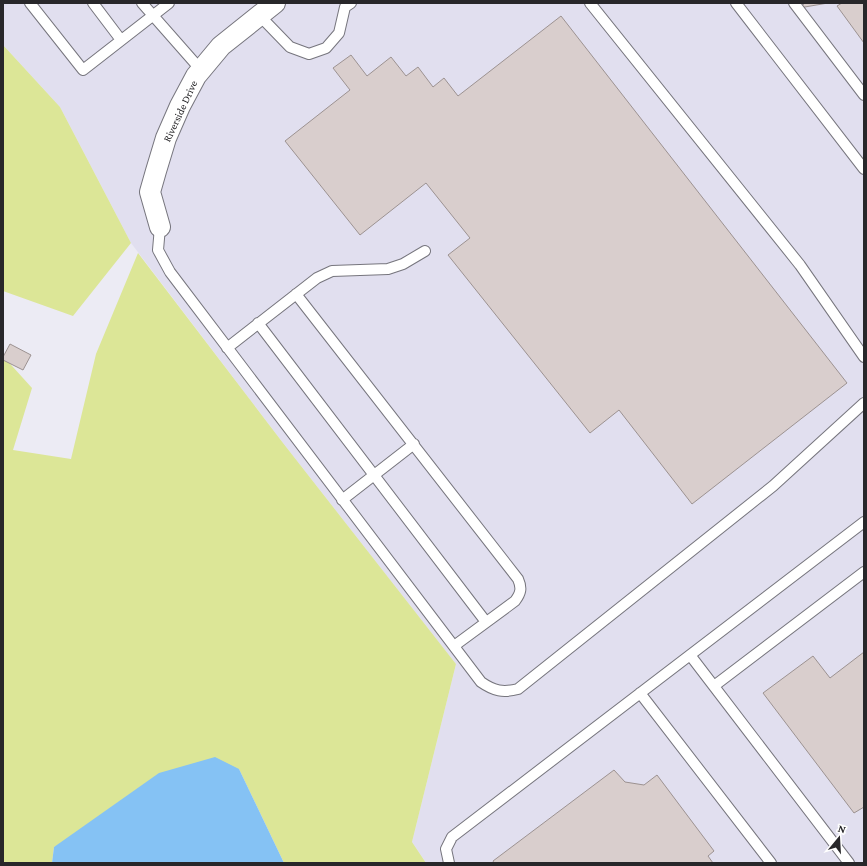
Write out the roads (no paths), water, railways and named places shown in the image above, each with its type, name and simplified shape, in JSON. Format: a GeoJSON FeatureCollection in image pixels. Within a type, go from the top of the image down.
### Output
{"type":"FeatureCollection","features":[{"type":"Feature","properties":{"kind":"street","name":"Riverside Drive"},"geometry":{"type":"LineString","coordinates":[[160,227],[150,192],[166,138],[180,106],[196,76],[221,46],[275,3]]}},
{"type":"Feature","properties":{"kind":"lane"},"geometry":{"type":"LineString","coordinates":[[30,3],[82,70],[169,3]]}},
{"type":"Feature","properties":{"kind":"lane"},"geometry":{"type":"LineString","coordinates":[[93,3],[121,40]]}},
{"type":"Feature","properties":{"kind":"lane"},"geometry":{"type":"LineString","coordinates":[[142,3],[201,70]]}},
{"type":"Feature","properties":{"kind":"lane"},"geometry":{"type":"LineString","coordinates":[[590,3],[800,265],[864,357]]}},
{"type":"Feature","properties":{"kind":"lane"},"geometry":{"type":"LineString","coordinates":[[736,3],[864,169]]}},
{"type":"Feature","properties":{"kind":"lane"},"geometry":{"type":"LineString","coordinates":[[794,3],[864,95]]}},
{"type":"Feature","properties":{"kind":"lane"},"geometry":{"type":"LineString","coordinates":[[259,16],[290,47],[309,54],[326,48],[339,33],[346,4]]}},
{"type":"Feature","properties":{"kind":"lane"},"geometry":{"type":"LineString","coordinates":[[160,227],[158,250],[170,272],[481,682],[491,689],[507,692],[518,689],[773,486],[864,402]]}},
{"type":"Feature","properties":{"kind":"lane"},"geometry":{"type":"LineString","coordinates":[[227,348],[317,278],[332,271],[388,269],[403,264],[426,251]]}},
{"type":"Feature","properties":{"kind":"lane"},"geometry":{"type":"LineString","coordinates":[[296,294],[518,579],[521,586],[520,595],[515,601],[454,646]]}},
{"type":"Feature","properties":{"kind":"lane"},"geometry":{"type":"LineString","coordinates":[[258,323],[486,622]]}},
{"type":"Feature","properties":{"kind":"lane"},"geometry":{"type":"LineString","coordinates":[[342,500],[414,444]]}},
{"type":"Feature","properties":{"kind":"lane"},"geometry":{"type":"LineString","coordinates":[[449,863],[446,849],[452,837],[864,522]]}},
{"type":"Feature","properties":{"kind":"lane"},"geometry":{"type":"LineString","coordinates":[[714,686],[864,572]]}},
{"type":"Feature","properties":{"kind":"lane"},"geometry":{"type":"LineString","coordinates":[[690,654],[849,863]]}},
{"type":"Feature","properties":{"kind":"lane"},"geometry":{"type":"LineString","coordinates":[[640,692],[771,863]]}},
{"type":"Feature","properties":{"kind":"water"},"geometry":{"type":"Polygon","coordinates":[[[215,757],[239,769],[284,863],[52,863],[54,847],[159,773],[215,757]]]}}]}
